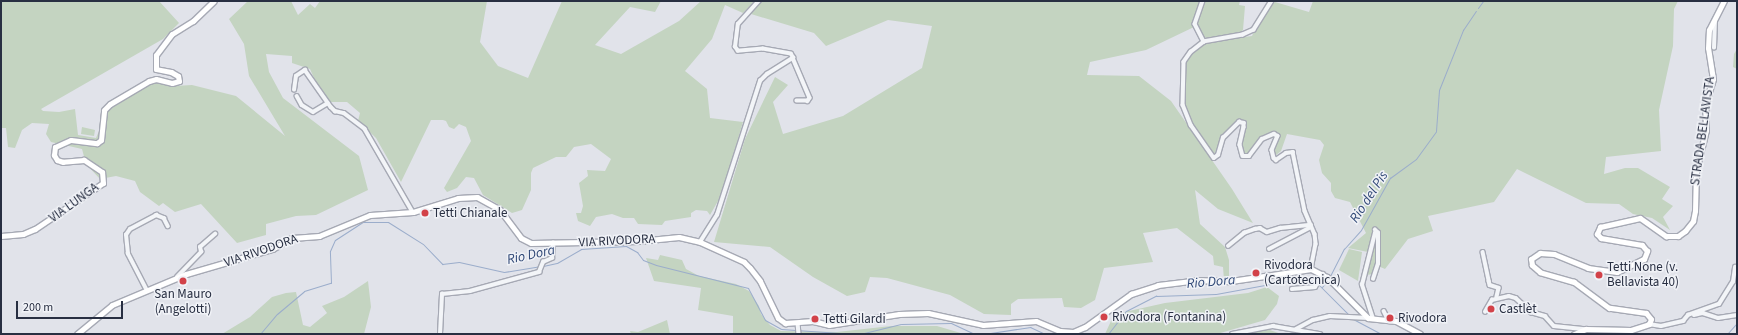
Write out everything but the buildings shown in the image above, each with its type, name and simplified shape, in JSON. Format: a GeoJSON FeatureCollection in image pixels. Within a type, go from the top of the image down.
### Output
{"type":"FeatureCollection","features":[{"type":"Feature","properties":{"kind":"street","name":"VIA LUNGA"},"geometry":{"type":"LineString","coordinates":[[1,236],[23,234],[35,229],[103,183],[102,172],[84,160],[63,162],[57,160],[54,155],[55,147],[71,140],[97,143],[101,140],[104,110],[110,104],[149,81],[156,79],[172,83],[179,81],[178,76],[172,72],[156,68],[156,55],[172,34],[193,21],[214,1]]}},
{"type":"Feature","properties":{"kind":"street"},"geometry":{"type":"LineString","coordinates":[[759,1],[738,24],[735,47],[738,51],[763,49],[790,54],[810,98],[808,101],[797,101]]}},
{"type":"Feature","properties":{"kind":"street"},"geometry":{"type":"LineString","coordinates":[[1203,1],[1195,24],[1204,42]]}},
{"type":"Feature","properties":{"kind":"street"},"geometry":{"type":"LineString","coordinates":[[1272,1],[1261,22],[1250,32],[1204,42],[1184,62],[1182,90],[1185,113],[1211,156],[1214,158],[1218,155],[1223,138],[1239,122],[1244,123],[1240,145],[1243,156],[1249,156],[1262,139],[1274,134],[1278,136],[1272,150],[1276,160],[1286,152],[1293,152],[1295,171],[1316,244],[1312,269],[1327,277],[1370,319]]}},
{"type":"Feature","properties":{"kind":"street","name":"STRADA BELLAVISTA"},"geometry":{"type":"LineString","coordinates":[[1649,324],[1651,319],[1648,314],[1609,308],[1574,282],[1540,272],[1533,267],[1532,259],[1537,253],[1554,254],[1588,268],[1617,272],[1644,259],[1647,254],[1646,247],[1601,238],[1597,234],[1600,227],[1640,218],[1666,236],[1678,236],[1686,231],[1693,221],[1695,211],[1696,170],[1706,130],[1705,105],[1713,79],[1708,39],[1714,16],[1724,1]]}},
{"type":"Feature","properties":{"kind":"street"},"geometry":{"type":"LineString","coordinates":[[1714,16],[1714,48]]}},
{"type":"Feature","properties":{"kind":"street"},"geometry":{"type":"LineString","coordinates":[[703,244],[717,215],[760,81],[767,74],[793,58]]}},
{"type":"Feature","properties":{"kind":"street"},"geometry":{"type":"LineString","coordinates":[[294,90],[296,76],[305,70],[335,111],[344,113],[371,136],[413,212]]}},
{"type":"Feature","properties":{"kind":"street"},"geometry":{"type":"LineString","coordinates":[[297,96],[302,105],[313,112],[328,103]]}},
{"type":"Feature","properties":{"kind":"street","name":"VIA RIVODORA"},"geometry":{"type":"LineString","coordinates":[[78,334],[112,305],[176,278],[272,249],[292,238],[319,236],[370,216],[413,212],[458,198],[477,197],[500,210],[521,238],[531,243],[639,241],[679,237],[703,244],[744,262],[760,281],[778,318],[785,323],[798,324],[813,321],[829,325],[899,314],[928,313],[983,325],[1031,320],[1060,331],[1073,332],[1085,328],[1131,294],[1158,285],[1196,280],[1231,281],[1312,269]]}},
{"type":"Feature","properties":{"kind":"street"},"geometry":{"type":"LineString","coordinates":[[147,291],[128,254],[126,235],[130,229],[156,215],[164,218],[168,226]]}},
{"type":"Feature","properties":{"kind":"street"},"geometry":{"type":"LineString","coordinates":[[1228,246],[1244,233],[1254,229],[1260,228],[1267,232],[1280,228],[1311,226]]}},
{"type":"Feature","properties":{"kind":"street"},"geometry":{"type":"LineString","coordinates":[[1269,249],[1311,226]]}},
{"type":"Feature","properties":{"kind":"street"},"geometry":{"type":"LineString","coordinates":[[1370,319],[1362,285],[1375,231],[1378,233],[1378,264],[1373,279]]}},
{"type":"Feature","properties":{"kind":"street"},"geometry":{"type":"LineString","coordinates":[[176,278],[201,252],[200,247],[215,234]]}},
{"type":"Feature","properties":{"kind":"street"},"geometry":{"type":"LineString","coordinates":[[440,334],[442,294],[495,285],[539,272],[540,267],[552,258],[553,243]]}},
{"type":"Feature","properties":{"kind":"street"},"geometry":{"type":"LineString","coordinates":[[1483,252],[1490,285],[1499,288],[1497,297],[1489,304],[1485,312]]}},
{"type":"Feature","properties":{"kind":"street"},"geometry":{"type":"LineString","coordinates":[[1497,297],[1516,298],[1531,312],[1546,316],[1554,326],[1586,329],[1626,330],[1649,324],[1672,324],[1684,321],[1687,317],[1719,304],[1733,282],[1735,267]]}},
{"type":"Feature","properties":{"kind":"street"},"geometry":{"type":"LineString","coordinates":[[1292,289],[1317,283],[1327,277]]}},
{"type":"Feature","properties":{"kind":"street"},"geometry":{"type":"LineString","coordinates":[[1384,311],[1388,320]]}},
{"type":"Feature","properties":{"kind":"street"},"geometry":{"type":"LineString","coordinates":[[1687,317],[1700,313],[1718,318],[1737,314]]}},
{"type":"Feature","properties":{"kind":"street"},"geometry":{"type":"LineString","coordinates":[[1296,329],[1313,320],[1346,316],[1396,321],[1420,334]]}},
{"type":"Feature","properties":{"kind":"street"},"geometry":{"type":"LineString","coordinates":[[798,324],[799,334]]}},
{"type":"Feature","properties":{"kind":"street"},"geometry":{"type":"LineString","coordinates":[[1232,334],[1273,326],[1320,334]]}},
{"type":"Feature","properties":{"kind":"street"},"geometry":{"type":"LineString","coordinates":[[1574,334],[1586,329]]}},
{"type":"Feature","properties":{"kind":"green space"},"geometry":{"type":"Polygon","coordinates":[[[1,1],[159,1],[179,23],[163,39],[41,109],[43,111],[59,112],[75,109],[78,135],[96,138],[109,108],[154,82],[175,86],[192,85],[236,96],[285,136],[249,76],[244,44],[229,19],[248,1],[291,1],[298,15],[310,4],[315,8],[320,1],[487,1],[480,42],[498,66],[528,78],[562,1],[661,1],[655,12],[630,7],[595,45],[621,54],[679,21],[701,1],[1240,1],[1239,5],[1245,6],[1243,30],[1240,33],[1207,38],[1201,37],[1194,27],[1146,50],[1090,62],[1087,75],[1139,76],[1171,101],[1232,189],[1253,223],[1218,209],[1195,190],[1200,224],[1225,247],[1229,260],[1229,280],[1224,280],[1223,267],[1214,265],[1213,256],[1177,228],[1143,233],[1153,262],[1104,268],[1095,300],[1081,308],[1064,307],[1062,298],[1018,299],[1011,304],[1011,315],[984,314],[950,295],[887,278],[870,277],[865,292],[847,296],[813,277],[770,247],[714,242],[745,139],[775,77],[788,85],[773,102],[783,134],[843,116],[922,68],[932,26],[888,20],[826,46],[814,33],[751,14],[759,5],[750,6],[743,13],[725,5],[712,39],[685,71],[707,89],[710,118],[743,122],[722,194],[710,215],[707,211],[696,210],[691,213],[691,217],[665,221],[662,225],[638,224],[634,218],[623,218],[612,214],[596,217],[590,226],[578,221],[576,213],[581,213],[583,206],[579,183],[588,176],[587,170],[605,171],[611,159],[591,144],[574,147],[566,157],[556,157],[533,168],[531,173],[531,190],[522,210],[512,213],[483,195],[474,178],[466,177],[457,188],[447,192],[444,188],[471,141],[466,127],[459,124],[454,129],[449,127],[446,121],[443,120],[431,120],[401,182],[376,138],[358,121],[360,113],[347,102],[330,102],[318,87],[310,69],[292,63],[292,56],[266,54],[269,72],[283,98],[359,156],[368,190],[316,215],[296,216],[266,224],[266,235],[237,243],[201,204],[175,212],[163,203],[159,206],[140,192],[135,181],[116,176],[100,179],[86,164],[82,149],[51,142],[46,134],[49,124],[32,123],[22,130],[15,148],[8,147],[6,128],[1,128],[1,1]]]}},
{"type":"Feature","properties":{"kind":"green space"},"geometry":{"type":"Polygon","coordinates":[[[1313,1],[1678,1],[1674,9],[1673,46],[1659,110],[1661,151],[1606,157],[1604,174],[1625,168],[1638,168],[1670,187],[1662,199],[1673,206],[1663,217],[1670,230],[1652,218],[1633,214],[1619,204],[1586,203],[1517,169],[1494,202],[1428,216],[1433,231],[1408,239],[1385,269],[1378,266],[1374,274],[1366,275],[1373,253],[1373,236],[1368,252],[1348,248],[1366,233],[1350,202],[1335,198],[1331,191],[1331,183],[1322,173],[1319,160],[1324,145],[1320,140],[1287,134],[1281,151],[1275,156],[1273,153],[1279,136],[1274,133],[1262,138],[1249,155],[1244,155],[1240,149],[1245,127],[1242,121],[1238,120],[1221,137],[1214,156],[1192,124],[1185,104],[1186,62],[1198,48],[1212,41],[1252,36],[1264,9],[1275,2],[1309,12],[1313,1]]]}},
{"type":"Feature","properties":{"kind":"green space"},"geometry":{"type":"Polygon","coordinates":[[[1737,49],[1737,69],[1733,67],[1734,54],[1737,49]]]}},
{"type":"Feature","properties":{"kind":"green space"},"geometry":{"type":"Polygon","coordinates":[[[82,127],[95,130],[94,136],[81,134],[82,127]]]}},
{"type":"Feature","properties":{"kind":"green space"},"geometry":{"type":"Polygon","coordinates":[[[1349,249],[1362,252],[1358,281],[1339,270],[1349,249]]]}},
{"type":"Feature","properties":{"kind":"green space"},"geometry":{"type":"Polygon","coordinates":[[[660,255],[682,260],[686,269],[699,276],[736,284],[749,291],[759,306],[761,314],[770,325],[781,331],[837,332],[891,326],[937,326],[964,334],[733,334],[733,316],[698,310],[701,288],[654,281],[646,258],[658,260],[660,255]]]}},
{"type":"Feature","properties":{"kind":"green space"},"geometry":{"type":"Polygon","coordinates":[[[368,281],[371,307],[364,334],[222,334],[250,317],[272,297],[296,292],[303,325],[310,327],[327,313],[322,306],[344,297],[368,281]]]}},
{"type":"Feature","properties":{"kind":"green space"},"geometry":{"type":"Polygon","coordinates":[[[1267,287],[1279,296],[1277,304],[1265,320],[1217,334],[1105,334],[1111,321],[1120,313],[1165,303],[1248,293],[1267,287]]]}},
{"type":"Feature","properties":{"kind":"green space"},"geometry":{"type":"Polygon","coordinates":[[[667,320],[670,334],[631,334],[630,331],[638,332],[667,320]]]}},
{"type":"Feature","properties":{"kind":"green space"},"geometry":{"type":"Polygon","coordinates":[[[1267,329],[1281,334],[1250,334],[1250,331],[1267,329]]]}},
{"type":"Feature","properties":{"kind":"waterway"},"geometry":{"type":"LineString","coordinates":[[1478,8],[1483,1]]}},
{"type":"Feature","properties":{"kind":"waterway","name":"Rio del Pis"},"geometry":{"type":"LineString","coordinates":[[1329,278],[1344,249],[1361,230],[1390,178],[1416,159],[1436,131],[1439,90],[1463,30],[1476,11]]}},
{"type":"Feature","properties":{"kind":"waterway","name":"Rio Dora"},"geometry":{"type":"LineString","coordinates":[[260,334],[277,314],[304,291],[331,283],[330,251],[335,240],[363,222],[388,222],[423,244],[442,264],[459,262],[504,272],[540,266]]}},
{"type":"Feature","properties":{"kind":"waterway","name":"Rio Dora"},"geometry":{"type":"LineString","coordinates":[[543,266],[557,263],[581,249],[626,246],[637,252],[643,260],[656,265],[748,288],[765,320],[781,329],[855,334]]}},
{"type":"Feature","properties":{"kind":"waterway","name":"Rio Dora"},"geometry":{"type":"LineString","coordinates":[[1108,334],[1126,311],[1156,296],[1216,294],[1302,278],[1316,283]]}},
{"type":"Feature","properties":{"kind":"waterway","name":"Rio del Pis"},"geometry":{"type":"LineString","coordinates":[[1322,287],[1328,280]]}},
{"type":"Feature","properties":{"kind":"waterway","name":"Rio Dora"},"geometry":{"type":"LineString","coordinates":[[1319,285],[1350,316]]}},
{"type":"Feature","properties":{"kind":"waterway","name":"Rio Dora"},"geometry":{"type":"LineString","coordinates":[[1353,319],[1381,334]]}},
{"type":"Feature","properties":{"kind":"waterway","name":"Rio Dora"},"geometry":{"type":"LineString","coordinates":[[860,334],[901,324],[951,323],[972,333],[983,334]]}},
{"type":"Feature","properties":{"kind":"waterway","name":"Rio Dora"},"geometry":{"type":"LineString","coordinates":[[1727,334],[1737,323]]}},
{"type":"Feature","properties":{"kind":"waterway","name":"Rio Dora"},"geometry":{"type":"LineString","coordinates":[[984,334],[1030,327],[1045,334]]}},
{"type":"Feature","properties":{"kind":"place","name":"Tetti Chianale"},"geometry":{"type":"Point","coordinates":[425,213]}},
{"type":"Feature","properties":{"kind":"place","name":"Rivodora (Cartotecnica)"},"geometry":{"type":"Point","coordinates":[1256,273]}},
{"type":"Feature","properties":{"kind":"place","name":"Tetti None (v. Bellavista 40)"},"geometry":{"type":"Point","coordinates":[1599,275]}},
{"type":"Feature","properties":{"kind":"place","name":"San Mauro (Angelotti)"},"geometry":{"type":"Point","coordinates":[183,281]}},
{"type":"Feature","properties":{"kind":"place","name":"Castlèt"},"geometry":{"type":"Point","coordinates":[1491,309]}},
{"type":"Feature","properties":{"kind":"place","name":"Rivodora (Fontanina)"},"geometry":{"type":"Point","coordinates":[1104,317]}},
{"type":"Feature","properties":{"kind":"place","name":"Rivodora"},"geometry":{"type":"Point","coordinates":[1390,318]}},
{"type":"Feature","properties":{"kind":"place","name":"Tetti Gilardi"},"geometry":{"type":"Point","coordinates":[815,319]}}]}
